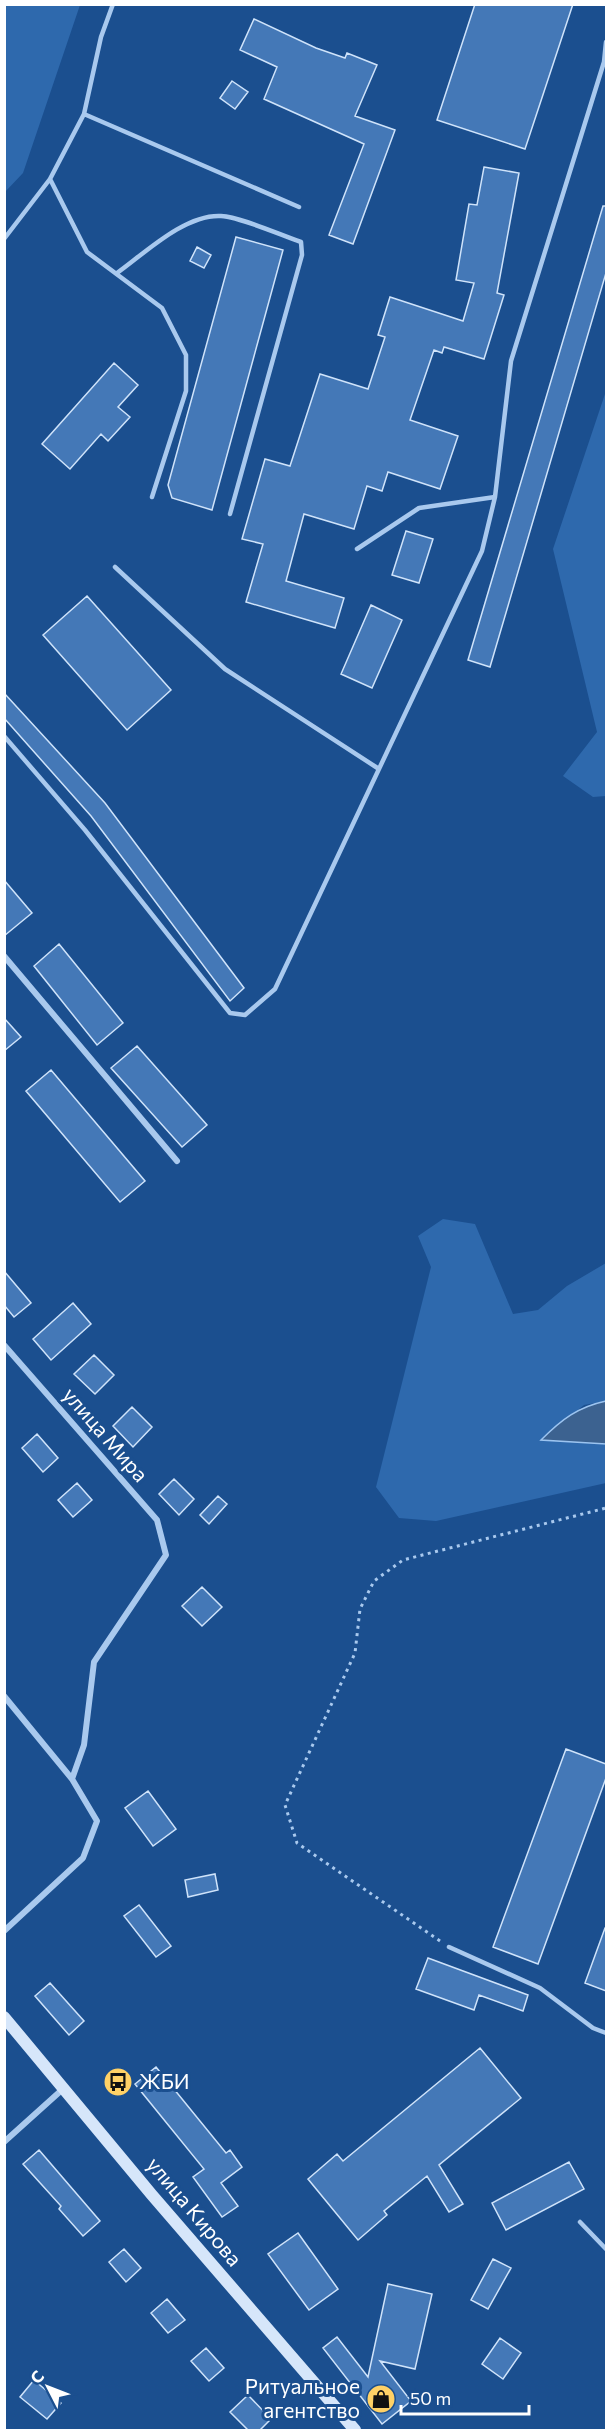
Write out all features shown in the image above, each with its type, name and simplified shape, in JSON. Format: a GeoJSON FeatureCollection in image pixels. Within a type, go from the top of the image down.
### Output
{"type":"FeatureCollection","features":[{"type":"Feature","properties":{"kind":"street"},"geometry":{"type":"LineString","coordinates":[[4,956],[177,1161]]}},
{"type":"Feature","properties":{"kind":"street","name":"улица Мира"},"geometry":{"type":"LineString","coordinates":[[4,1345],[157,1520],[165,1555],[94,1662],[84,1745],[72,1779]]}},
{"type":"Feature","properties":{"kind":"street"},"geometry":{"type":"LineString","coordinates":[[4,1696],[72,1779],[97,1821],[83,1858],[4,1931]]}},
{"type":"Feature","properties":{"kind":"street","name":"улица Кирова"},"geometry":{"type":"LineString","coordinates":[[4,2017],[152,2195],[355,2430]]}},
{"type":"Feature","properties":{"kind":"street"},"geometry":{"type":"LineString","coordinates":[[4,2142],[64,2088]]}},
{"type":"Feature","properties":{"kind":"lane"},"geometry":{"type":"LineString","coordinates":[[4,239],[50,179],[84,114],[101,38],[113,4]]}},
{"type":"Feature","properties":{"kind":"lane"},"geometry":{"type":"LineString","coordinates":[[4,736],[85,830],[230,1013],[245,1015],[275,989],[482,551],[495,497],[511,361],[604,62],[606,42]]}},
{"type":"Feature","properties":{"kind":"lane"},"geometry":{"type":"LineString","coordinates":[[84,114],[299,207]]}},
{"type":"Feature","properties":{"kind":"lane"},"geometry":{"type":"LineString","coordinates":[[50,179],[87,252],[162,308],[186,355],[186,391],[152,497]]}},
{"type":"Feature","properties":{"kind":"lane"},"geometry":{"type":"LineString","coordinates":[[117,273],[186,224],[206,216],[223,216],[301,242],[302,255],[230,514]]}},
{"type":"Feature","properties":{"kind":"lane"},"geometry":{"type":"LineString","coordinates":[[357,549],[419,508],[495,497]]}},
{"type":"Feature","properties":{"kind":"lane"},"geometry":{"type":"LineString","coordinates":[[115,567],[225,669],[379,769]]}},
{"type":"Feature","properties":{"kind":"lane"},"geometry":{"type":"LineString","coordinates":[[449,1947],[540,1988],[593,2028],[606,2033]]}},
{"type":"Feature","properties":{"kind":"lane"},"geometry":{"type":"LineString","coordinates":[[580,2222],[606,2249]]}},
{"type":"Feature","properties":{"kind":"path"},"geometry":{"type":"LineString","coordinates":[[449,1947],[297,1843],[285,1805],[355,1653],[360,1609],[374,1581],[403,1560],[606,1508]]}},
{"type":"Feature","properties":{"kind":"shaded area"},"geometry":{"type":"Polygon","coordinates":[[[5,4],[80,5],[23,173],[5,192],[5,4]]]}},
{"type":"Feature","properties":{"kind":"shaded area"},"geometry":{"type":"Polygon","coordinates":[[[606,391],[606,796],[593,797],[563,776],[597,732],[553,549],[606,391]]]}},
{"type":"Feature","properties":{"kind":"shaded area"},"geometry":{"type":"Polygon","coordinates":[[[443,1219],[475,1224],[513,1314],[538,1310],[567,1286],[606,1263],[606,1401],[584,1405],[542,1439],[606,1444],[606,1483],[436,1521],[399,1518],[376,1487],[431,1267],[418,1236],[443,1219]]]}},
{"type":"Feature","properties":{"kind":"shaded area"},"geometry":{"type":"Polygon","coordinates":[[[606,1401],[606,1444],[541,1440],[571,1415],[606,1401]]]}},
{"type":"Feature","properties":{"kind":"building"},"geometry":{"type":"Polygon","coordinates":[[[475,4],[573,4],[525,149],[437,120],[475,4]]]}},
{"type":"Feature","properties":{"kind":"building"},"geometry":{"type":"Polygon","coordinates":[[[254,19],[316,48],[345,58],[347,53],[377,65],[355,116],[395,130],[353,244],[329,235],[364,144],[264,99],[277,67],[240,50],[254,19]]]}},
{"type":"Feature","properties":{"kind":"building"},"geometry":{"type":"Polygon","coordinates":[[[232,81],[248,92],[235,109],[220,98],[232,81]]]}},
{"type":"Feature","properties":{"kind":"building"},"geometry":{"type":"Polygon","coordinates":[[[484,167],[519,173],[497,293],[504,295],[484,359],[444,347],[442,353],[434,350],[410,420],[458,436],[440,489],[388,472],[382,491],[367,486],[354,529],[304,514],[286,581],[344,598],[335,628],[246,602],[263,544],[242,539],[265,459],[290,466],[320,374],[368,389],[385,337],[378,335],[390,297],[463,321],[474,283],[456,280],[469,204],[477,205],[484,167]]]}},
{"type":"Feature","properties":{"kind":"building"},"geometry":{"type":"Polygon","coordinates":[[[603,206],[606,206],[606,273],[490,667],[468,660],[603,206]]]}},
{"type":"Feature","properties":{"kind":"building"},"geometry":{"type":"Polygon","coordinates":[[[236,237],[283,250],[212,510],[172,498],[168,485],[236,237]]]}},
{"type":"Feature","properties":{"kind":"building"},"geometry":{"type":"Polygon","coordinates":[[[197,247],[211,255],[204,268],[190,261],[197,247]]]}},
{"type":"Feature","properties":{"kind":"building"},"geometry":{"type":"Polygon","coordinates":[[[114,363],[138,385],[118,407],[130,417],[108,441],[101,434],[70,469],[42,444],[114,363]]]}},
{"type":"Feature","properties":{"kind":"building"},"geometry":{"type":"Polygon","coordinates":[[[406,531],[433,539],[419,583],[392,575],[406,531]]]}},
{"type":"Feature","properties":{"kind":"building"},"geometry":{"type":"Polygon","coordinates":[[[87,596],[171,690],[127,730],[43,635],[87,596]]]}},
{"type":"Feature","properties":{"kind":"building"},"geometry":{"type":"Polygon","coordinates":[[[371,605],[402,620],[372,688],[341,674],[371,605]]]}},
{"type":"Feature","properties":{"kind":"building"},"geometry":{"type":"Polygon","coordinates":[[[4,693],[105,803],[244,988],[230,1001],[91,816],[4,718],[4,693]]]}},
{"type":"Feature","properties":{"kind":"building"},"geometry":{"type":"Polygon","coordinates":[[[4,880],[32,913],[4,936],[4,880]]]}},
{"type":"Feature","properties":{"kind":"building"},"geometry":{"type":"Polygon","coordinates":[[[59,944],[123,1023],[97,1045],[34,966],[59,944]]]}},
{"type":"Feature","properties":{"kind":"building"},"geometry":{"type":"Polygon","coordinates":[[[4,1018],[21,1037],[4,1051],[4,1018]]]}},
{"type":"Feature","properties":{"kind":"building"},"geometry":{"type":"Polygon","coordinates":[[[137,1046],[207,1125],[182,1147],[111,1068],[137,1046]]]}},
{"type":"Feature","properties":{"kind":"building"},"geometry":{"type":"Polygon","coordinates":[[[51,1070],[145,1181],[120,1202],[26,1091],[51,1070]]]}},
{"type":"Feature","properties":{"kind":"building"},"geometry":{"type":"Polygon","coordinates":[[[4,1271],[31,1303],[14,1317],[4,1305],[4,1271]]]}},
{"type":"Feature","properties":{"kind":"building"},"geometry":{"type":"Polygon","coordinates":[[[73,1303],[91,1324],[51,1360],[33,1339],[73,1303]]]}},
{"type":"Feature","properties":{"kind":"building"},"geometry":{"type":"Polygon","coordinates":[[[94,1355],[114,1375],[95,1394],[74,1374],[94,1355]]]}},
{"type":"Feature","properties":{"kind":"building"},"geometry":{"type":"Polygon","coordinates":[[[132,1407],[152,1427],[133,1447],[113,1426],[132,1407]]]}},
{"type":"Feature","properties":{"kind":"building"},"geometry":{"type":"Polygon","coordinates":[[[37,1434],[58,1458],[43,1472],[22,1448],[37,1434]]]}},
{"type":"Feature","properties":{"kind":"building"},"geometry":{"type":"Polygon","coordinates":[[[174,1479],[194,1499],[179,1515],[159,1494],[174,1479]]]}},
{"type":"Feature","properties":{"kind":"building"},"geometry":{"type":"Polygon","coordinates":[[[77,1483],[92,1500],[73,1517],[58,1500],[77,1483]]]}},
{"type":"Feature","properties":{"kind":"building"},"geometry":{"type":"Polygon","coordinates":[[[218,1496],[227,1504],[209,1524],[200,1515],[218,1496]]]}},
{"type":"Feature","properties":{"kind":"building"},"geometry":{"type":"Polygon","coordinates":[[[202,1587],[222,1607],[202,1626],[182,1606],[202,1587]]]}},
{"type":"Feature","properties":{"kind":"building"},"geometry":{"type":"Polygon","coordinates":[[[566,1749],[606,1764],[606,1778],[538,1964],[493,1947],[566,1749]]]}},
{"type":"Feature","properties":{"kind":"building"},"geometry":{"type":"Polygon","coordinates":[[[148,1791],[176,1829],[153,1846],[125,1808],[148,1791]]]}},
{"type":"Feature","properties":{"kind":"building"},"geometry":{"type":"Polygon","coordinates":[[[215,1874],[218,1890],[188,1897],[185,1880],[215,1874]]]}},
{"type":"Feature","properties":{"kind":"building"},"geometry":{"type":"Polygon","coordinates":[[[139,1905],[171,1946],[156,1957],[124,1916],[139,1905]]]}},
{"type":"Feature","properties":{"kind":"building"},"geometry":{"type":"Polygon","coordinates":[[[606,1928],[606,1991],[585,1983],[606,1928]]]}},
{"type":"Feature","properties":{"kind":"building"},"geometry":{"type":"Polygon","coordinates":[[[428,1958],[528,1995],[523,2011],[479,1995],[474,2010],[416,1989],[428,1958]]]}},
{"type":"Feature","properties":{"kind":"building"},"geometry":{"type":"Polygon","coordinates":[[[50,1983],[84,2021],[69,2035],[35,1996],[50,1983]]]}},
{"type":"Feature","properties":{"kind":"building"},"geometry":{"type":"Polygon","coordinates":[[[480,2048],[521,2098],[439,2165],[463,2204],[449,2212],[427,2176],[384,2211],[387,2215],[358,2240],[308,2179],[337,2154],[343,2161],[480,2048]]]}},
{"type":"Feature","properties":{"kind":"building"},"geometry":{"type":"Polygon","coordinates":[[[156,2067],[226,2153],[230,2150],[242,2167],[221,2183],[238,2206],[222,2217],[193,2177],[204,2169],[135,2084],[156,2067]]]}},
{"type":"Feature","properties":{"kind":"building"},"geometry":{"type":"Polygon","coordinates":[[[39,2150],[100,2221],[83,2236],[59,2209],[61,2206],[23,2164],[39,2150]]]}},
{"type":"Feature","properties":{"kind":"building"},"geometry":{"type":"Polygon","coordinates":[[[569,2162],[584,2189],[506,2230],[492,2203],[569,2162]]]}},
{"type":"Feature","properties":{"kind":"building"},"geometry":{"type":"Polygon","coordinates":[[[298,2233],[338,2289],[309,2310],[268,2254],[298,2233]]]}},
{"type":"Feature","properties":{"kind":"building"},"geometry":{"type":"Polygon","coordinates":[[[124,2249],[141,2268],[126,2282],[109,2262],[124,2249]]]}},
{"type":"Feature","properties":{"kind":"building"},"geometry":{"type":"Polygon","coordinates":[[[493,2259],[511,2268],[488,2309],[471,2300],[493,2259]]]}},
{"type":"Feature","properties":{"kind":"building"},"geometry":{"type":"Polygon","coordinates":[[[388,2284],[432,2294],[415,2369],[380,2361],[411,2401],[382,2424],[323,2348],[337,2337],[368,2377],[388,2284]]]}},
{"type":"Feature","properties":{"kind":"building"},"geometry":{"type":"Polygon","coordinates":[[[167,2299],[185,2320],[168,2333],[151,2313],[167,2299]]]}},
{"type":"Feature","properties":{"kind":"building"},"geometry":{"type":"Polygon","coordinates":[[[500,2338],[521,2353],[503,2379],[482,2364],[500,2338]]]}},
{"type":"Feature","properties":{"kind":"building"},"geometry":{"type":"Polygon","coordinates":[[[206,2348],[224,2368],[209,2381],[191,2361],[206,2348]]]}},
{"type":"Feature","properties":{"kind":"building"},"geometry":{"type":"Polygon","coordinates":[[[34,2380],[61,2403],[47,2419],[20,2397],[34,2380]]]}},
{"type":"Feature","properties":{"kind":"building"},"geometry":{"type":"Polygon","coordinates":[[[248,2395],[271,2419],[260,2430],[248,2430],[230,2412],[248,2395]]]}},
{"type":"Feature","properties":{"kind":"place","name":"ЖБИ"},"geometry":{"type":"Point","coordinates":[118,2082]}},
{"type":"Feature","properties":{"kind":"place","name":"Ритуальное агентство"},"geometry":{"type":"Point","coordinates":[381,2399]}}]}
